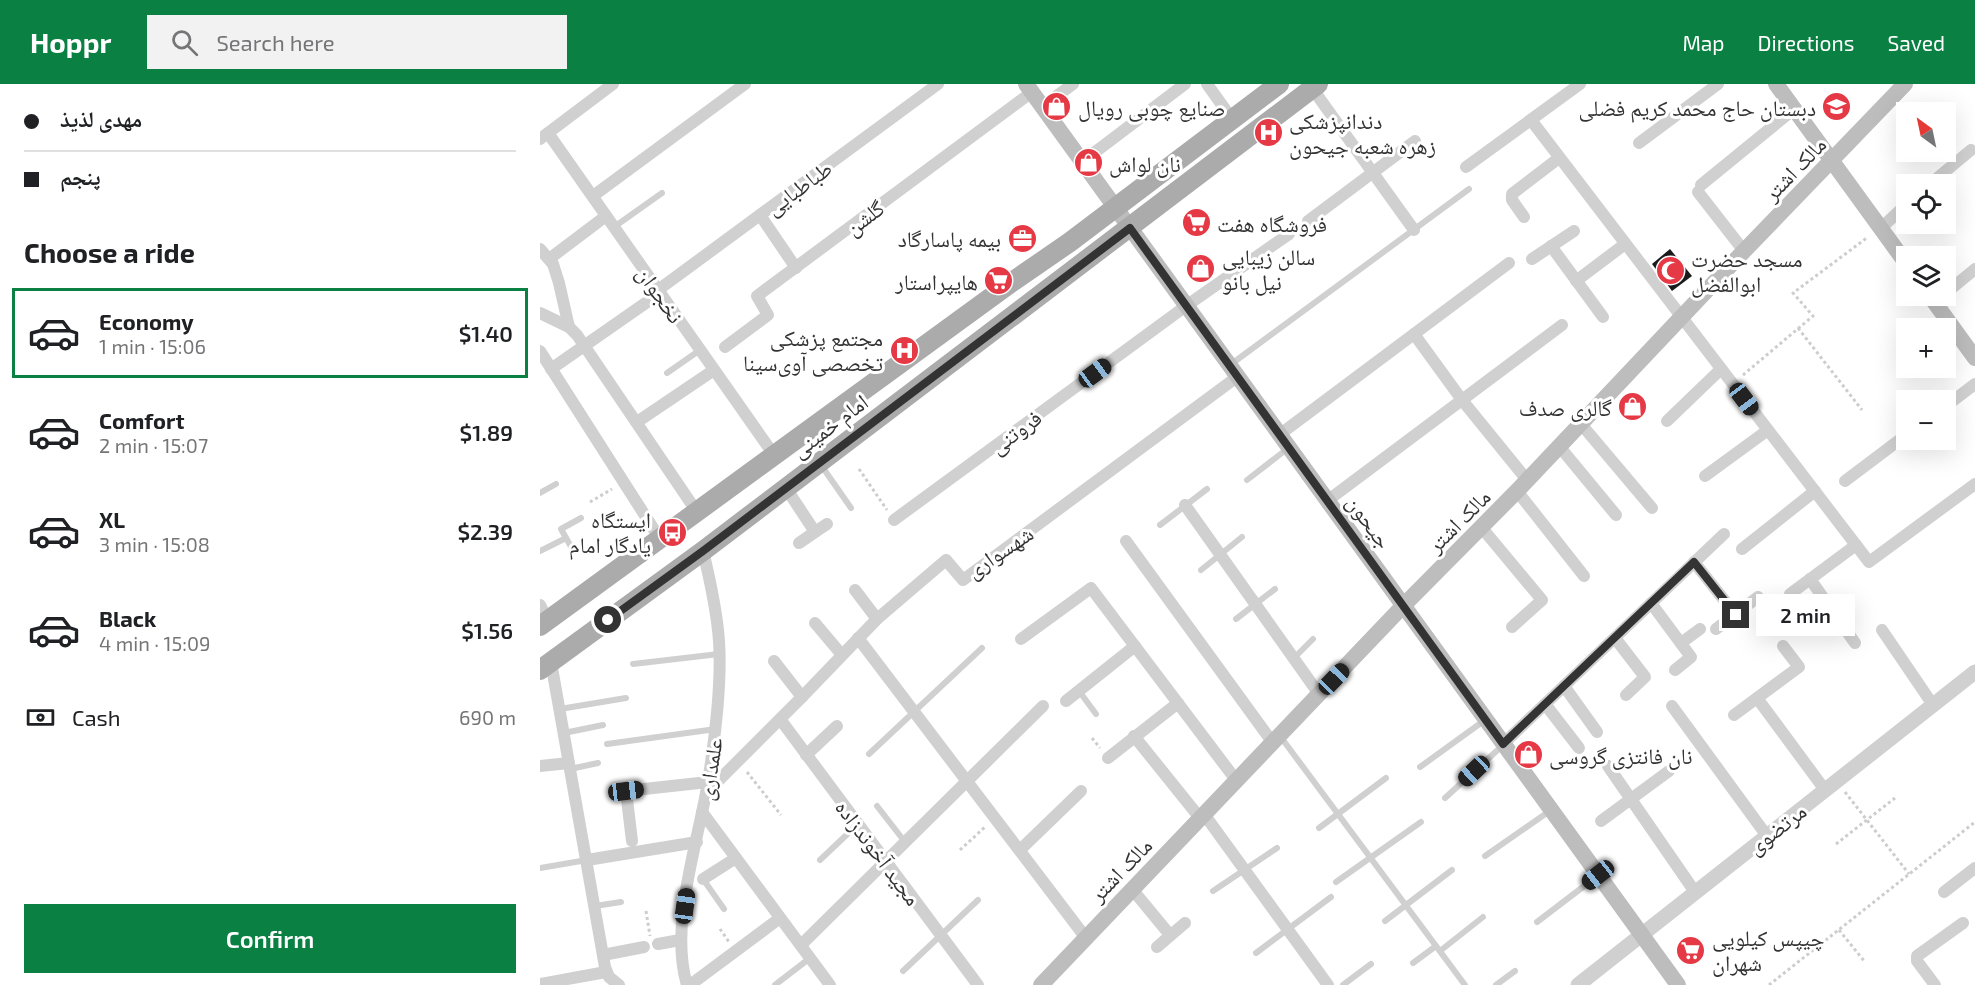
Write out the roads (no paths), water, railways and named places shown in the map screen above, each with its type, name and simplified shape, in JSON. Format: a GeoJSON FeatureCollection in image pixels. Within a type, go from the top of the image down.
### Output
{"type":"FeatureCollection","features":[{"type":"Feature","properties":{"kind":"main road","name":"امام خمینی"},"geometry":{"type":"LineString","coordinates":[[542,617],[660,539],[1115,208],[1279,84]]}},
{"type":"Feature","properties":{"kind":"main road"},"geometry":{"type":"LineString","coordinates":[[1776,84],[1896,249]]}},
{"type":"Feature","properties":{"kind":"main road","name":"مالک اشتر"},"geometry":{"type":"LineString","coordinates":[[1041,985],[1403,606],[1482,528],[1905,84]]}},
{"type":"Feature","properties":{"kind":"main road","name":"امام خمینی"},"geometry":{"type":"LineString","coordinates":[[546,666],[703,551],[1315,86]]}},
{"type":"Feature","properties":{"kind":"main road","name":"جیحون"},"geometry":{"type":"LineString","coordinates":[[1029,88],[1678,985]]}},
{"type":"Feature","properties":{"kind":"main road"},"geometry":{"type":"LineString","coordinates":[[1059,249],[1071,250],[1076,258],[1073,271]]}},
{"type":"Feature","properties":{"kind":"main road"},"geometry":{"type":"LineString","coordinates":[[1943,306],[1975,358]]}},
{"type":"Feature","properties":{"kind":"street"},"geometry":{"type":"LineString","coordinates":[[544,136],[614,84]]}},
{"type":"Feature","properties":{"kind":"street"},"geometry":{"type":"LineString","coordinates":[[593,196],[745,84]]}},
{"type":"Feature","properties":{"kind":"street","name":"طباطبایی"},"geometry":{"type":"LineString","coordinates":[[551,369],[586,346],[938,84]]}},
{"type":"Feature","properties":{"kind":"street"},"geometry":{"type":"LineString","coordinates":[[1042,107],[1072,84]]}},
{"type":"Feature","properties":{"kind":"street"},"geometry":{"type":"LineString","coordinates":[[1082,162],[1185,84]]}},
{"type":"Feature","properties":{"kind":"street"},"geometry":{"type":"LineString","coordinates":[[1207,84],[1232,119]]}},
{"type":"Feature","properties":{"kind":"street"},"geometry":{"type":"LineString","coordinates":[[1466,167],[1580,84]]}},
{"type":"Feature","properties":{"kind":"street"},"geometry":{"type":"LineString","coordinates":[[1639,143],[1718,84]]}},
{"type":"Feature","properties":{"kind":"street"},"geometry":{"type":"LineString","coordinates":[[1315,86],[1414,230]]}},
{"type":"Feature","properties":{"kind":"street","name":"گلشن"},"geometry":{"type":"LineString","coordinates":[[725,347],[768,315],[757,296],[1029,88]]}},
{"type":"Feature","properties":{"kind":"street"},"geometry":{"type":"LineString","coordinates":[[1744,251],[1699,189],[1794,109]]}},
{"type":"Feature","properties":{"kind":"street"},"geometry":{"type":"LineString","coordinates":[[1531,120],[1869,562],[1975,484]]}},
{"type":"Feature","properties":{"kind":"street","name":"نخجوان"},"geometry":{"type":"LineString","coordinates":[[544,136],[593,196],[774,455]]}},
{"type":"Feature","properties":{"kind":"street"},"geometry":{"type":"LineString","coordinates":[[1308,221],[1415,141]]}},
{"type":"Feature","properties":{"kind":"street"},"geometry":{"type":"LineString","coordinates":[[1942,174],[1971,150]]}},
{"type":"Feature","properties":{"kind":"street"},"geometry":{"type":"LineString","coordinates":[[1524,217],[1510,197],[1560,158]]}},
{"type":"Feature","properties":{"kind":"street"},"geometry":{"type":"LineString","coordinates":[[1881,228],[1896,214]]}},
{"type":"Feature","properties":{"kind":"street"},"geometry":{"type":"LineString","coordinates":[[760,215],[796,268]]}},
{"type":"Feature","properties":{"kind":"street"},"geometry":{"type":"LineString","coordinates":[[549,259],[606,216]]}},
{"type":"Feature","properties":{"kind":"street"},"geometry":{"type":"LineString","coordinates":[[1532,259],[1574,231]]}},
{"type":"Feature","properties":{"kind":"street","name":"فروتنی"},"geometry":{"type":"LineString","coordinates":[[894,520],[1186,306],[1289,234]]}},
{"type":"Feature","properties":{"kind":"street"},"geometry":{"type":"LineString","coordinates":[[1576,281],[1625,244]]}},
{"type":"Feature","properties":{"kind":"street"},"geometry":{"type":"LineString","coordinates":[[1551,246],[1603,317]]}},
{"type":"Feature","properties":{"kind":"street"},"geometry":{"type":"LineString","coordinates":[[540,249],[553,264],[569,327]]}},
{"type":"Feature","properties":{"kind":"street"},"geometry":{"type":"LineString","coordinates":[[1284,441],[1414,334],[1509,263]]}},
{"type":"Feature","properties":{"kind":"street"},"geometry":{"type":"LineString","coordinates":[[1956,283],[1975,269]]}},
{"type":"Feature","properties":{"kind":"street"},"geometry":{"type":"LineString","coordinates":[[540,313],[569,327],[586,346],[697,512]]}},
{"type":"Feature","properties":{"kind":"street"},"geometry":{"type":"LineString","coordinates":[[1327,501],[1562,325]]}},
{"type":"Feature","properties":{"kind":"street"},"geometry":{"type":"LineString","coordinates":[[1414,334],[1584,576]]}},
{"type":"Feature","properties":{"kind":"street"},"geometry":{"type":"LineString","coordinates":[[540,351],[660,539]]}},
{"type":"Feature","properties":{"kind":"street"},"geometry":{"type":"LineString","coordinates":[[1667,421],[1722,369]]}},
{"type":"Feature","properties":{"kind":"street"},"geometry":{"type":"LineString","coordinates":[[637,422],[714,370]]}},
{"type":"Feature","properties":{"kind":"street","name":"شهسواری"},"geometry":{"type":"LineString","coordinates":[[707,787],[738,761],[877,619],[946,560],[963,580],[1233,371]]}},
{"type":"Feature","properties":{"kind":"street"},"geometry":{"type":"LineString","coordinates":[[1956,398],[1975,384]]}},
{"type":"Feature","properties":{"kind":"street"},"geometry":{"type":"LineString","coordinates":[[1581,424],[1652,508]]}},
{"type":"Feature","properties":{"kind":"street"},"geometry":{"type":"LineString","coordinates":[[1705,476],[1768,430]]}},
{"type":"Feature","properties":{"kind":"street"},"geometry":{"type":"LineString","coordinates":[[1845,481],[1896,443]]}},
{"type":"Feature","properties":{"kind":"street"},"geometry":{"type":"LineString","coordinates":[[1559,446],[1616,515]]}},
{"type":"Feature","properties":{"kind":"street"},"geometry":{"type":"LineString","coordinates":[[786,488],[815,532]]}},
{"type":"Feature","properties":{"kind":"street"},"geometry":{"type":"LineString","coordinates":[[1742,549],[1815,491]]}},
{"type":"Feature","properties":{"kind":"street"},"geometry":{"type":"LineString","coordinates":[[1185,505],[1319,694]]}},
{"type":"Feature","properties":{"kind":"street"},"geometry":{"type":"LineString","coordinates":[[799,543],[827,524]]}},
{"type":"Feature","properties":{"kind":"street"},"geometry":{"type":"LineString","coordinates":[[1482,528],[1542,600],[1512,627]]}},
{"type":"Feature","properties":{"kind":"street"},"geometry":{"type":"LineString","coordinates":[[1503,744],[1724,534]]}},
{"type":"Feature","properties":{"kind":"street"},"geometry":{"type":"LineString","coordinates":[[1126,541],[1276,739]]}},
{"type":"Feature","properties":{"kind":"street"},"geometry":{"type":"LineString","coordinates":[[1790,594],[1856,545]]}},
{"type":"Feature","properties":{"kind":"street","name":"علمداری"},"geometry":{"type":"LineString","coordinates":[[688,985],[682,966],[680,940],[716,729],[719,654],[719,641],[703,551]]}},
{"type":"Feature","properties":{"kind":"street"},"geometry":{"type":"LineString","coordinates":[[1694,562],[1736,615]]}},
{"type":"Feature","properties":{"kind":"street"},"geometry":{"type":"LineString","coordinates":[[1810,579],[1855,643]]}},
{"type":"Feature","properties":{"kind":"street"},"geometry":{"type":"LineString","coordinates":[[1021,639],[1091,588],[1236,780]]}},
{"type":"Feature","properties":{"kind":"street"},"geometry":{"type":"LineString","coordinates":[[855,590],[877,619]]}},
{"type":"Feature","properties":{"kind":"street"},"geometry":{"type":"LineString","coordinates":[[1716,629],[1758,597]]}},
{"type":"Feature","properties":{"kind":"street"},"geometry":{"type":"LineString","coordinates":[[1651,603],[1690,657],[1675,670]]}},
{"type":"Feature","properties":{"kind":"street"},"geometry":{"type":"LineString","coordinates":[[815,623],[842,656]]}},
{"type":"Feature","properties":{"kind":"street"},"geometry":{"type":"LineString","coordinates":[[1681,643],[1700,629]]}},
{"type":"Feature","properties":{"kind":"street"},"geometry":{"type":"LineString","coordinates":[[1882,630],[1933,705]]}},
{"type":"Feature","properties":{"kind":"street"},"geometry":{"type":"LineString","coordinates":[[858,638],[1086,938]]}},
{"type":"Feature","properties":{"kind":"street"},"geometry":{"type":"LineString","coordinates":[[1615,638],[1645,677],[1626,695]]}},
{"type":"Feature","properties":{"kind":"street"},"geometry":{"type":"LineString","coordinates":[[1066,701],[1135,646]]}},
{"type":"Feature","properties":{"kind":"street"},"geometry":{"type":"LineString","coordinates":[[1734,715],[1799,667],[1783,646]]}},
{"type":"Feature","properties":{"kind":"street"},"geometry":{"type":"LineString","coordinates":[[774,661],[802,697]]}},
{"type":"Feature","properties":{"kind":"street"},"geometry":{"type":"LineString","coordinates":[[540,984],[613,981],[603,955],[560,709],[546,666]]}},
{"type":"Feature","properties":{"kind":"street","name":"مرتضوی"},"geometry":{"type":"LineString","coordinates":[[1578,985],[1975,672]]}},
{"type":"Feature","properties":{"kind":"street"},"geometry":{"type":"LineString","coordinates":[[1564,686],[1598,732]]}},
{"type":"Feature","properties":{"kind":"street"},"geometry":{"type":"LineString","coordinates":[[1757,698],[1831,786]]}},
{"type":"Feature","properties":{"kind":"street"},"geometry":{"type":"LineString","coordinates":[[1108,758],[1178,703]]}},
{"type":"Feature","properties":{"kind":"street"},"geometry":{"type":"LineString","coordinates":[[1545,704],[1580,748]]}},
{"type":"Feature","properties":{"kind":"street"},"geometry":{"type":"LineString","coordinates":[[801,945],[1042,706]]}},
{"type":"Feature","properties":{"kind":"street"},"geometry":{"type":"LineString","coordinates":[[1672,706],[1767,836]]}},
{"type":"Feature","properties":{"kind":"street","name":"مجید آخوندزاده"},"geometry":{"type":"LineString","coordinates":[[780,719],[978,985]]}},
{"type":"Feature","properties":{"kind":"street"},"geometry":{"type":"LineString","coordinates":[[806,755],[837,726]]}},
{"type":"Feature","properties":{"kind":"street"},"geometry":{"type":"LineString","coordinates":[[1134,736],[1202,816],[1328,985]]}},
{"type":"Feature","properties":{"kind":"street"},"geometry":{"type":"LineString","coordinates":[[540,766],[570,766]]}},
{"type":"Feature","properties":{"kind":"street"},"geometry":{"type":"LineString","coordinates":[[1608,766],[1695,892]]}},
{"type":"Feature","properties":{"kind":"street"},"geometry":{"type":"LineString","coordinates":[[1601,821],[1669,771]]}},
{"type":"Feature","properties":{"kind":"street"},"geometry":{"type":"LineString","coordinates":[[632,841],[626,791],[707,787]]}},
{"type":"Feature","properties":{"kind":"street"},"geometry":{"type":"LineString","coordinates":[[1020,850],[1081,791]]}},
{"type":"Feature","properties":{"kind":"street"},"geometry":{"type":"LineString","coordinates":[[702,812],[830,985]]}},
{"type":"Feature","properties":{"kind":"street"},"geometry":{"type":"LineString","coordinates":[[586,860],[697,842]]}},
{"type":"Feature","properties":{"kind":"street"},"geometry":{"type":"LineString","coordinates":[[703,879],[736,858]]}},
{"type":"Feature","properties":{"kind":"street"},"geometry":{"type":"LineString","coordinates":[[1944,892],[1975,868]]}},
{"type":"Feature","properties":{"kind":"street"},"geometry":{"type":"LineString","coordinates":[[1132,889],[1170,935]]}},
{"type":"Feature","properties":{"kind":"street"},"geometry":{"type":"LineString","coordinates":[[688,985],[780,918]]}},
{"type":"Feature","properties":{"kind":"street"},"geometry":{"type":"LineString","coordinates":[[1156,947],[1185,923]]}},
{"type":"Feature","properties":{"kind":"street"},"geometry":{"type":"LineString","coordinates":[[1935,985],[1917,961],[1917,956],[1963,923]]}},
{"type":"Feature","properties":{"kind":"street"},"geometry":{"type":"LineString","coordinates":[[603,955],[680,940]]}},
{"type":"Feature","properties":{"kind":"lane"},"geometry":{"type":"LineString","coordinates":[[1233,371],[1469,189]]}},
{"type":"Feature","properties":{"kind":"lane"},"geometry":{"type":"LineString","coordinates":[[614,227],[662,193]]}},
{"type":"Feature","properties":{"kind":"lane"},"geometry":{"type":"LineString","coordinates":[[667,373],[700,350]]}},
{"type":"Feature","properties":{"kind":"lane"},"geometry":{"type":"LineString","coordinates":[[1247,480],[1284,441]]}},
{"type":"Feature","properties":{"kind":"lane"},"geometry":{"type":"LineString","coordinates":[[819,462],[851,508]]}},
{"type":"Feature","properties":{"kind":"lane"},"geometry":{"type":"LineString","coordinates":[[540,493],[556,484]]}},
{"type":"Feature","properties":{"kind":"lane"},"geometry":{"type":"LineString","coordinates":[[1160,525],[1207,489]]}},
{"type":"Feature","properties":{"kind":"lane"},"geometry":{"type":"LineString","coordinates":[[574,552],[561,529],[581,518]]}},
{"type":"Feature","properties":{"kind":"lane"},"geometry":{"type":"LineString","coordinates":[[1201,570],[1242,537]]}},
{"type":"Feature","properties":{"kind":"lane"},"geometry":{"type":"LineString","coordinates":[[540,551],[566,538]]}},
{"type":"Feature","properties":{"kind":"lane"},"geometry":{"type":"LineString","coordinates":[[1236,619],[1275,589]]}},
{"type":"Feature","properties":{"kind":"lane"},"geometry":{"type":"LineString","coordinates":[[1293,659],[1313,639]]}},
{"type":"Feature","properties":{"kind":"lane"},"geometry":{"type":"LineString","coordinates":[[869,754],[982,648]]}},
{"type":"Feature","properties":{"kind":"lane"},"geometry":{"type":"LineString","coordinates":[[633,664],[719,654]]}},
{"type":"Feature","properties":{"kind":"lane"},"geometry":{"type":"LineString","coordinates":[[1079,691],[1096,714]]}},
{"type":"Feature","properties":{"kind":"lane"},"geometry":{"type":"LineString","coordinates":[[560,709],[626,698]]}},
{"type":"Feature","properties":{"kind":"lane"},"geometry":{"type":"LineString","coordinates":[[1420,767],[1485,720]]}},
{"type":"Feature","properties":{"kind":"lane"},"geometry":{"type":"LineString","coordinates":[[564,733],[603,725]]}},
{"type":"Feature","properties":{"kind":"lane"},"geometry":{"type":"LineString","coordinates":[[607,744],[716,729]]}},
{"type":"Feature","properties":{"kind":"lane"},"geometry":{"type":"LineString","coordinates":[[1276,739],[1337,813],[1465,985]]}},
{"type":"Feature","properties":{"kind":"lane"},"geometry":{"type":"LineString","coordinates":[[1445,798],[1503,744]]}},
{"type":"Feature","properties":{"kind":"lane"},"geometry":{"type":"LineString","coordinates":[[570,766],[598,763]]}},
{"type":"Feature","properties":{"kind":"lane"},"geometry":{"type":"LineString","coordinates":[[1319,828],[1386,778]]}},
{"type":"Feature","properties":{"kind":"lane"},"geometry":{"type":"LineString","coordinates":[[877,806],[905,842]]}},
{"type":"Feature","properties":{"kind":"lane"},"geometry":{"type":"LineString","coordinates":[[1485,856],[1551,810]]}},
{"type":"Feature","properties":{"kind":"lane"},"geometry":{"type":"LineString","coordinates":[[1336,882],[1421,822]]}},
{"type":"Feature","properties":{"kind":"lane"},"geometry":{"type":"LineString","coordinates":[[820,860],[858,824]]}},
{"type":"Feature","properties":{"kind":"lane"},"geometry":{"type":"LineString","coordinates":[[1213,891],[1277,848]]}},
{"type":"Feature","properties":{"kind":"lane"},"geometry":{"type":"LineString","coordinates":[[540,868],[586,860]]}},
{"type":"Feature","properties":{"kind":"lane"},"geometry":{"type":"LineString","coordinates":[[1384,921],[1452,870]]}},
{"type":"Feature","properties":{"kind":"lane"},"geometry":{"type":"LineString","coordinates":[[1537,922],[1598,875]]}},
{"type":"Feature","properties":{"kind":"lane"},"geometry":{"type":"LineString","coordinates":[[703,879],[724,909]]}},
{"type":"Feature","properties":{"kind":"lane"},"geometry":{"type":"LineString","coordinates":[[1256,953],[1331,897]]}},
{"type":"Feature","properties":{"kind":"lane"},"geometry":{"type":"LineString","coordinates":[[903,971],[978,900]]}},
{"type":"Feature","properties":{"kind":"lane"},"geometry":{"type":"LineString","coordinates":[[595,906],[621,902]]}},
{"type":"Feature","properties":{"kind":"lane"},"geometry":{"type":"LineString","coordinates":[[1413,963],[1438,949],[1484,917]]}},
{"type":"Feature","properties":{"kind":"lane"},"geometry":{"type":"LineString","coordinates":[[775,985],[810,958]]}},
{"type":"Feature","properties":{"kind":"lane"},"geometry":{"type":"LineString","coordinates":[[1343,985],[1371,964]]}},
{"type":"Feature","properties":{"kind":"lane"},"geometry":{"type":"LineString","coordinates":[[1496,985],[1515,971]]}},
{"type":"Feature","properties":{"kind":"place","name":"صنایع چوبی رویال"},"geometry":{"type":"Point","coordinates":[1057,107]}},
{"type":"Feature","properties":{"kind":"place","name":"دبستان حاج محمد کریم فضلی"},"geometry":{"type":"Point","coordinates":[1837,107]}},
{"type":"Feature","properties":{"kind":"place","name":"دندانپزشکی زهره شعبه جیحون"},"geometry":{"type":"Point","coordinates":[1268,133]}},
{"type":"Feature","properties":{"kind":"place","name":"نان لواش"},"geometry":{"type":"Point","coordinates":[1088,163]}},
{"type":"Feature","properties":{"kind":"place","name":"فروشگاه هفت"},"geometry":{"type":"Point","coordinates":[1196,223]}},
{"type":"Feature","properties":{"kind":"place","name":"بیمه پاسارگاد"},"geometry":{"type":"Point","coordinates":[1022,238]}},
{"type":"Feature","properties":{"kind":"place","name":"سالن زیبایی نیل بانو"},"geometry":{"type":"Point","coordinates":[1201,269]}},
{"type":"Feature","properties":{"kind":"place","name":"مسجد حضرت ابوالفضل"},"geometry":{"type":"Point","coordinates":[1670,271]}},
{"type":"Feature","properties":{"kind":"place","name":"هایپراستار"},"geometry":{"type":"Point","coordinates":[999,281]}},
{"type":"Feature","properties":{"kind":"place","name":"مجتمع پزشکی تخصصی آوی‌سینا"},"geometry":{"type":"Point","coordinates":[904,350]}},
{"type":"Feature","properties":{"kind":"place","name":"گالری صدف"},"geometry":{"type":"Point","coordinates":[1633,407]}},
{"type":"Feature","properties":{"kind":"place","name":"ایستگاه یادگار امام"},"geometry":{"type":"Point","coordinates":[672,532]}},
{"type":"Feature","properties":{"kind":"place","name":"نان فانتزی گروسی"},"geometry":{"type":"Point","coordinates":[1528,755]}},
{"type":"Feature","properties":{"kind":"place","name":"چیپس کیلویی شهران"},"geometry":{"type":"Point","coordinates":[1691,950]}}]}
